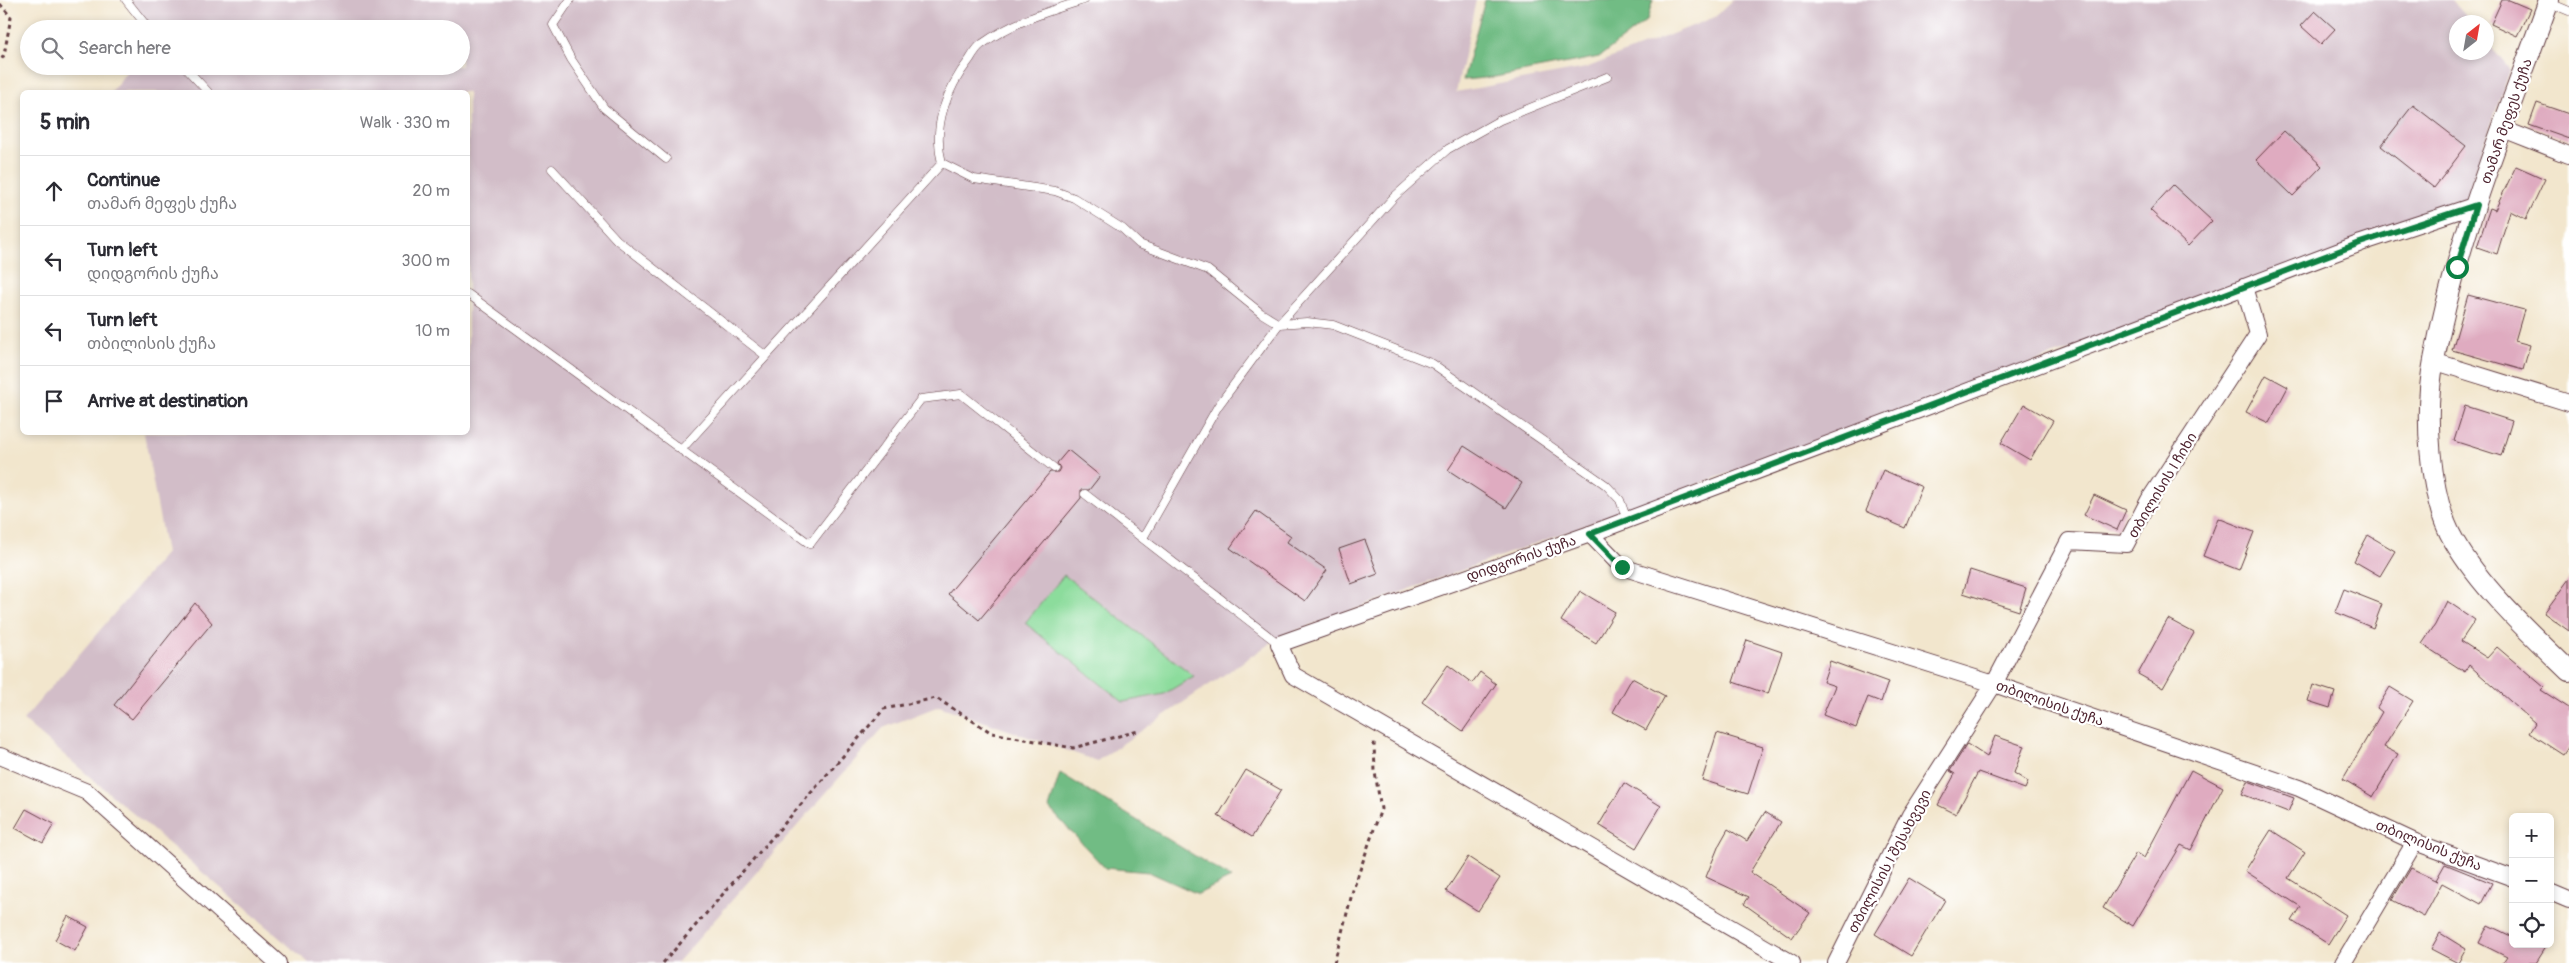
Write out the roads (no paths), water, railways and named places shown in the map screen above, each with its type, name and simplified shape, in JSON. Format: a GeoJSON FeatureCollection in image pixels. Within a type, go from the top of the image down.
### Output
{"type":"FeatureCollection","features":[{"type":"Feature","properties":{"kind":"street","name":"თამარ მეფეს ქუჩა"},"geometry":{"type":"LineString","coordinates":[[2548,1],[2476,205],[2457,267],[2433,361],[2430,405],[2431,460],[2438,501],[2453,540],[2479,578],[2569,670]]}},
{"type":"Feature","properties":{"kind":"street"},"geometry":{"type":"LineString","coordinates":[[2504,129],[2569,155]]}},
{"type":"Feature","properties":{"kind":"street","name":"დიდგორის ქუჩა"},"geometry":{"type":"LineString","coordinates":[[1278,644],[1590,534],[2360,243],[2476,205]]}},
{"type":"Feature","properties":{"kind":"street","name":"თბილისის I ჩიხი"},"geometry":{"type":"LineString","coordinates":[[1994,684],[2069,541],[2126,544],[2149,500],[2258,334],[2244,287]]}},
{"type":"Feature","properties":{"kind":"street"},"geometry":{"type":"LineString","coordinates":[[2433,361],[2569,403]]}},
{"type":"Feature","properties":{"kind":"street","name":"თბილისის ქუჩა"},"geometry":{"type":"LineString","coordinates":[[1590,534],[1622,567],[1994,684],[2298,788],[2415,842],[2509,877]]}},
{"type":"Feature","properties":{"kind":"street"},"geometry":{"type":"LineString","coordinates":[[1278,644],[1293,675],[1792,963]]}},
{"type":"Feature","properties":{"kind":"street","name":"თბილისის I შესახვევი"},"geometry":{"type":"LineString","coordinates":[[1836,963],[1910,816],[1994,684]]}},
{"type":"Feature","properties":{"kind":"street"},"geometry":{"type":"LineString","coordinates":[[0,756],[87,792],[278,963]]}},
{"type":"Feature","properties":{"kind":"street"},"geometry":{"type":"LineString","coordinates":[[2343,963],[2415,842]]}},
{"type":"Feature","properties":{"kind":"street"},"geometry":{"type":"LineString","coordinates":[[2554,894],[2569,900]]}},
{"type":"Feature","properties":{"kind":"lane"},"geometry":{"type":"LineString","coordinates":[[126,0],[142,20]]}},
{"type":"Feature","properties":{"kind":"lane"},"geometry":{"type":"LineString","coordinates":[[570,0],[553,25],[571,59],[604,108],[666,159]]}},
{"type":"Feature","properties":{"kind":"lane"},"geometry":{"type":"LineString","coordinates":[[1084,0],[1038,14],[980,45],[956,77],[942,110],[938,149],[942,163],[974,179],[1055,192],[1074,198],[1123,229],[1139,244],[1208,270],[1261,313],[1279,324],[1307,322],[1333,325],[1434,364],[1606,485],[1620,500],[1627,520]]}},
{"type":"Feature","properties":{"kind":"lane"},"geometry":{"type":"LineString","coordinates":[[2548,1],[2569,11]]}},
{"type":"Feature","properties":{"kind":"lane"},"geometry":{"type":"LineString","coordinates":[[192,75],[206,90]]}},
{"type":"Feature","properties":{"kind":"lane"},"geometry":{"type":"LineString","coordinates":[[1142,538],[1218,406],[1279,324],[1394,197],[1448,149],[1500,120],[1607,77]]}},
{"type":"Feature","properties":{"kind":"lane"},"geometry":{"type":"LineString","coordinates":[[681,450],[942,163]]}},
{"type":"Feature","properties":{"kind":"lane"},"geometry":{"type":"LineString","coordinates":[[552,169],[618,240],[766,356]]}},
{"type":"Feature","properties":{"kind":"lane"},"geometry":{"type":"LineString","coordinates":[[470,295],[810,544],[921,399],[961,394],[1054,468]]}},
{"type":"Feature","properties":{"kind":"lane"},"geometry":{"type":"LineString","coordinates":[[1085,494],[1278,644]]}}]}
